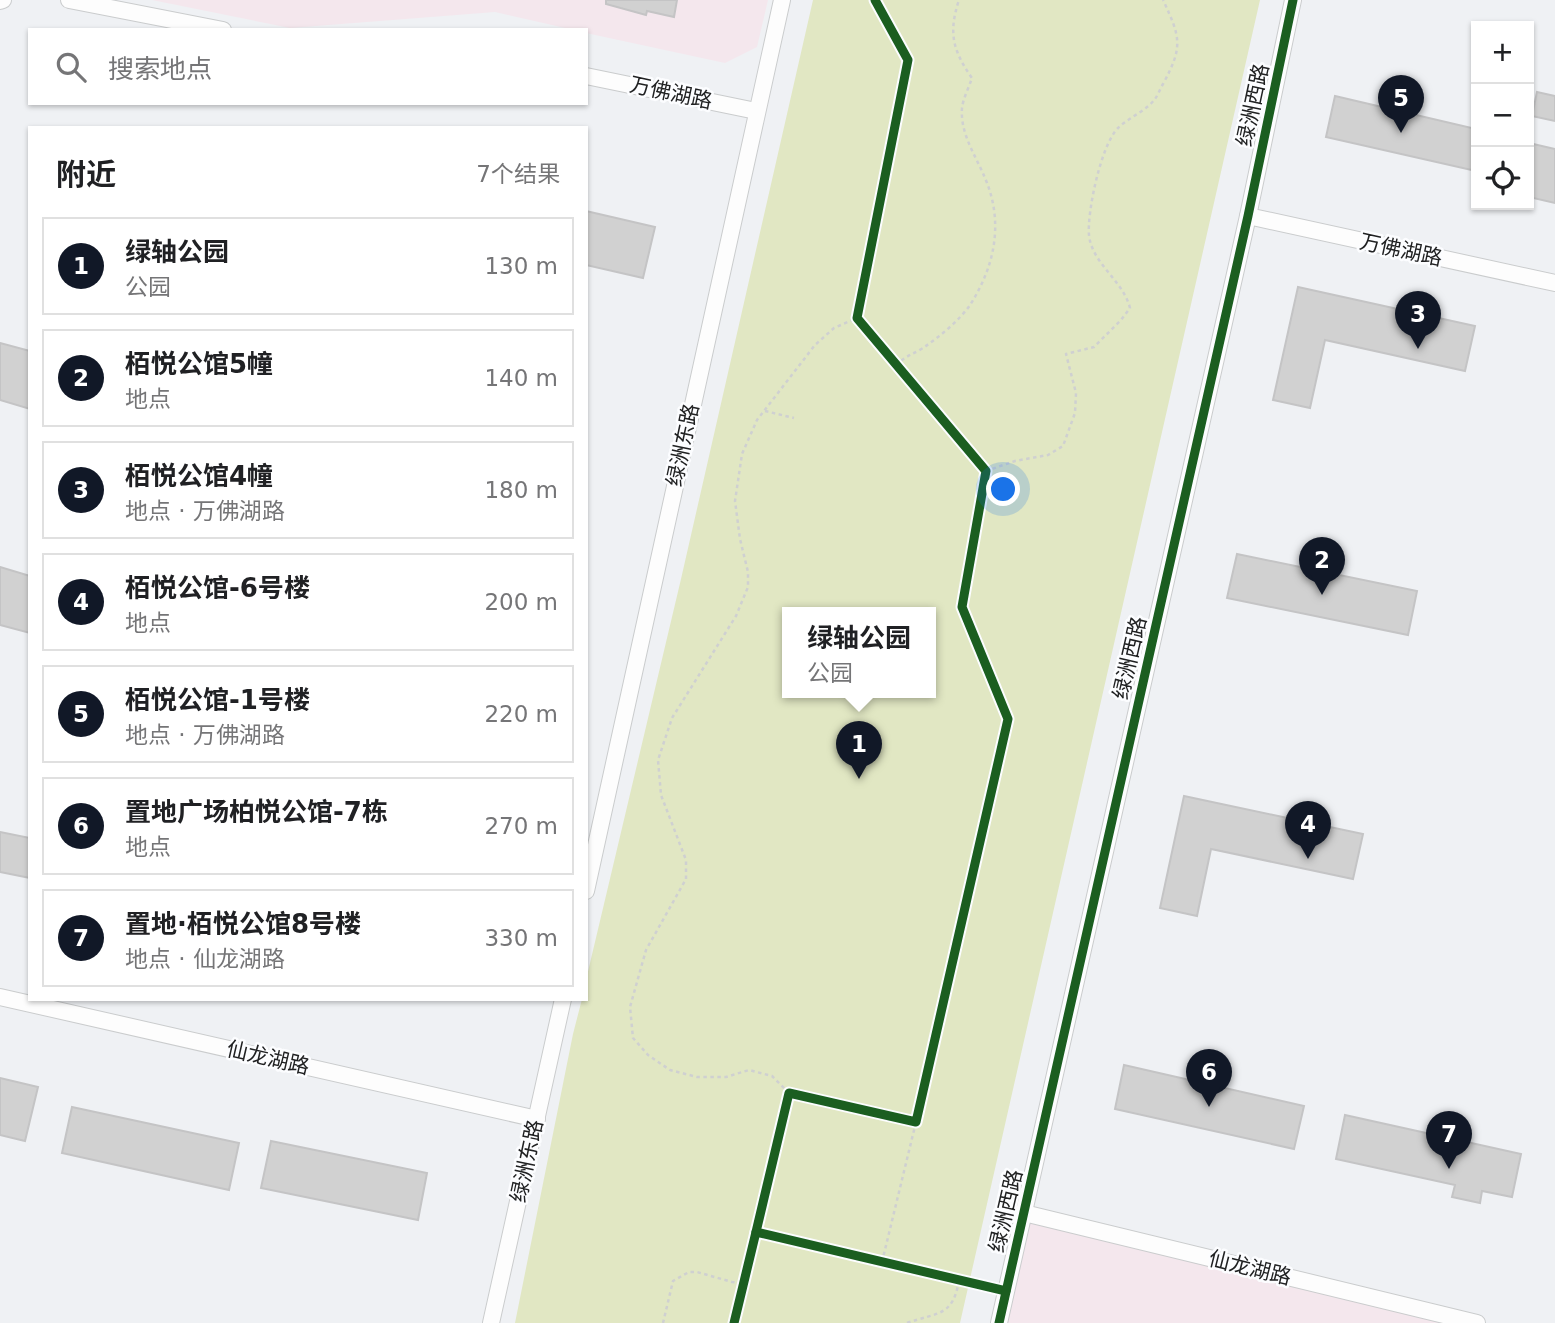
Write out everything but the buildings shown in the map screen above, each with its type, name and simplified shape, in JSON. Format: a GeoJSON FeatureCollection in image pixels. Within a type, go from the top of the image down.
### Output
{"type":"FeatureCollection","features":[{"type":"Feature","properties":{"kind":"street"},"geometry":{"type":"LineString","coordinates":[[69,0],[213,28]]}},
{"type":"Feature","properties":{"kind":"street","name":"绿洲东路"},"geometry":{"type":"LineString","coordinates":[[588,882],[782,0]]}},
{"type":"Feature","properties":{"kind":"street","name":"绿洲西路"},"geometry":{"type":"LineString","coordinates":[[999,1323],[1248,216],[1293,0]]}},
{"type":"Feature","properties":{"kind":"street","name":"万佛湖路"},"geometry":{"type":"LineString","coordinates":[[588,76],[756,111]]}},
{"type":"Feature","properties":{"kind":"street","name":"万佛湖路"},"geometry":{"type":"LineString","coordinates":[[1248,216],[1555,283]]}},
{"type":"Feature","properties":{"kind":"street","name":"仙龙湖路"},"geometry":{"type":"LineString","coordinates":[[0,998],[537,1119]]}},
{"type":"Feature","properties":{"kind":"street","name":"绿洲东路"},"geometry":{"type":"LineString","coordinates":[[491,1323],[563,1001]]}},
{"type":"Feature","properties":{"kind":"street","name":"仙龙湖路"},"geometry":{"type":"LineString","coordinates":[[1024,1213],[1477,1323]]}},
{"type":"Feature","properties":{"kind":"path"},"geometry":{"type":"LineString","coordinates":[[896,365],[923,347],[969,306],[995,250],[993,201],[966,135],[962,108],[972,78],[957,57],[952,27],[959,0]]}},
{"type":"Feature","properties":{"kind":"path"},"geometry":{"type":"LineString","coordinates":[[986,471],[1015,461],[1048,455],[1063,446],[1075,413],[1076,393],[1066,354],[1094,346],[1130,308],[1126,294],[1093,253],[1089,236],[1089,215],[1093,190],[1106,147],[1116,129],[1155,100],[1171,71],[1178,39],[1163,0]]}},
{"type":"Feature","properties":{"kind":"path"},"geometry":{"type":"LineString","coordinates":[[859,304],[857,318],[864,328]]}},
{"type":"Feature","properties":{"kind":"path"},"geometry":{"type":"LineString","coordinates":[[802,1096],[789,1093],[772,1076],[750,1070],[726,1077],[696,1077],[670,1070],[648,1055],[634,1038],[630,1007],[646,950],[686,879],[686,860],[661,795],[658,760],[673,718],[736,616],[748,587],[748,572],[735,501],[742,454],[757,421],[815,345],[834,328],[857,318]]}},
{"type":"Feature","properties":{"kind":"path"},"geometry":{"type":"LineString","coordinates":[[888,356],[905,376]]}},
{"type":"Feature","properties":{"kind":"path"},"geometry":{"type":"LineString","coordinates":[[765,411],[794,418]]}},
{"type":"Feature","properties":{"kind":"path"},"geometry":{"type":"LineString","coordinates":[[977,460],[986,471],[984,484]]}},
{"type":"Feature","properties":{"kind":"path"},"geometry":{"type":"LineString","coordinates":[[786,1105],[789,1093]]}},
{"type":"Feature","properties":{"kind":"path"},"geometry":{"type":"LineString","coordinates":[[882,1262],[919,1108]]}},
{"type":"Feature","properties":{"kind":"path"},"geometry":{"type":"LineString","coordinates":[[903,1119],[916,1122]]}},
{"type":"Feature","properties":{"kind":"path"},"geometry":{"type":"LineString","coordinates":[[870,1259],[895,1265]]}},
{"type":"Feature","properties":{"kind":"path"},"geometry":{"type":"LineString","coordinates":[[740,1296],[747,1270]]}},
{"type":"Feature","properties":{"kind":"path"},"geometry":{"type":"LineString","coordinates":[[663,1323],[673,1281],[690,1272],[743,1283]]}},
{"type":"Feature","properties":{"kind":"path"},"geometry":{"type":"LineString","coordinates":[[947,1277],[971,1283]]}},
{"type":"Feature","properties":{"kind":"path"},"geometry":{"type":"LineString","coordinates":[[907,1323],[946,1311],[956,1298],[959,1280]]}},
{"type":"Feature","properties":{"kind":"shaded area"},"geometry":{"type":"Polygon","coordinates":[[[152,0],[768,0],[757,47],[725,63],[588,33],[588,28],[565,28],[495,12],[290,28],[152,0]]]}},
{"type":"Feature","properties":{"kind":"shaded area"},"geometry":{"type":"Polygon","coordinates":[[[1024,1213],[1477,1323],[999,1323],[1024,1213]]]}},
{"type":"Feature","properties":{"kind":"green space"},"geometry":{"type":"Polygon","coordinates":[[[813,0],[1260,0],[960,1323],[515,1323],[573,1034],[581,1001],[588,1001],[588,972],[813,0]]]}},
{"type":"Feature","properties":{"kind":"cycle path"},"geometry":{"type":"LineString","coordinates":[[875,0],[908,60],[857,318],[986,471],[962,607],[1008,719],[916,1122],[789,1093],[756,1232],[1006,1291]]}},
{"type":"Feature","properties":{"kind":"cycle path"},"geometry":{"type":"LineString","coordinates":[[999,1323],[1248,216],[1293,0]]}},
{"type":"Feature","properties":{"kind":"cycle path"},"geometry":{"type":"LineString","coordinates":[[734,1323],[756,1232]]}},
{"type":"Feature","properties":{"kind":"place","name":"栢悦公馆-1号楼"},"geometry":{"type":"Point","coordinates":[1401,133]}},
{"type":"Feature","properties":{"kind":"place","name":"栢悦公馆4幢"},"geometry":{"type":"Point","coordinates":[1418,349]}},
{"type":"Feature","properties":{"kind":"place","name":"栢悦公馆5幢"},"geometry":{"type":"Point","coordinates":[1322,595]}},
{"type":"Feature","properties":{"kind":"place","name":"绿轴公园"},"geometry":{"type":"Point","coordinates":[859,779]}},
{"type":"Feature","properties":{"kind":"place","name":"栢悦公馆-6号楼"},"geometry":{"type":"Point","coordinates":[1308,859]}},
{"type":"Feature","properties":{"kind":"place","name":"置地广场柏悦公馆-7栋"},"geometry":{"type":"Point","coordinates":[1209,1107]}},
{"type":"Feature","properties":{"kind":"place","name":"置地·栢悦公馆8号楼"},"geometry":{"type":"Point","coordinates":[1449,1169]}}]}
